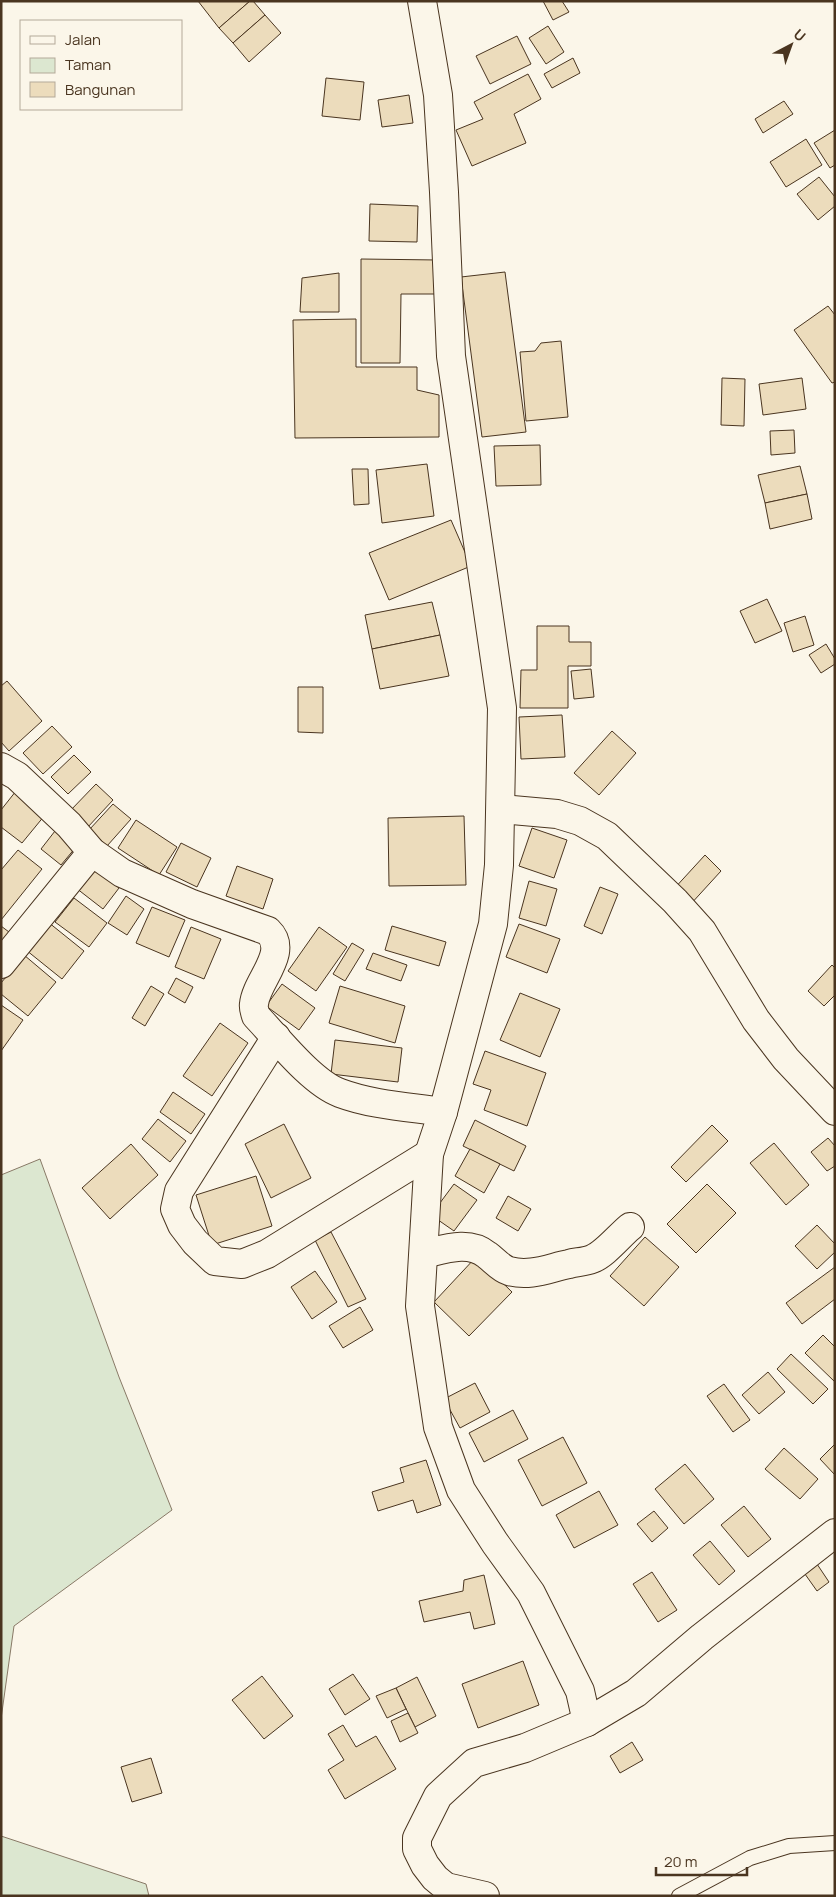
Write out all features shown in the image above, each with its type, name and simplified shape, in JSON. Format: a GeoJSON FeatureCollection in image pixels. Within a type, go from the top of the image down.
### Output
{"type":"FeatureCollection","features":[{"type":"Feature","properties":{"kind":"street"},"geometry":{"type":"LineString","coordinates":[[422,1],[438,95],[451,356],[502,708],[499,866],[493,924],[429,1154],[420,1306],[438,1427],[461,1490],[495,1543],[531,1593],[580,1691],[586,1722]]}},
{"type":"Feature","properties":{"kind":"street"},"geometry":{"type":"LineString","coordinates":[[6,779],[69,825],[92,852],[122,873],[192,904],[268,930],[274,936],[276,944],[274,957],[253,1005],[256,1016],[316,1078],[339,1093],[442,1112]]}},
{"type":"Feature","properties":{"kind":"street"},"geometry":{"type":"LineString","coordinates":[[501,809],[557,814],[580,820],[607,836],[675,901],[702,931],[756,1020],[786,1059],[835,1111]]}},
{"type":"Feature","properties":{"kind":"street"},"geometry":{"type":"LineString","coordinates":[[1,964],[92,852]]}},
{"type":"Feature","properties":{"kind":"street"},"geometry":{"type":"LineString","coordinates":[[276,1037],[179,1191],[175,1209],[182,1225],[195,1242],[215,1261],[242,1264],[267,1254],[429,1154]]}},
{"type":"Feature","properties":{"kind":"street"},"geometry":{"type":"LineString","coordinates":[[424,1254],[457,1246],[469,1247],[480,1250],[510,1271],[540,1273],[560,1266],[592,1259],[603,1252],[630,1227]]}},
{"type":"Feature","properties":{"kind":"street"},"geometry":{"type":"LineString","coordinates":[[484,1896],[446,1887],[435,1878],[425,1865],[417,1849],[417,1838],[438,1796],[474,1763],[526,1748],[586,1722],[636,1693],[702,1637],[835,1533]]}},
{"type":"Feature","properties":{"kind":"lane"},"geometry":{"type":"LineString","coordinates":[[679,1896],[750,1858],[789,1846],[835,1843]]}},
{"type":"Feature","properties":{"kind":"green space"},"geometry":{"type":"Polygon","coordinates":[[[40,1159],[119,1377],[172,1510],[14,1626],[1,1719],[1,1175],[40,1159]]]}},
{"type":"Feature","properties":{"kind":"green space"},"geometry":{"type":"Polygon","coordinates":[[[1,1836],[146,1884],[149,1896],[1,1896],[1,1836]]]}},
{"type":"Feature","properties":{"kind":"building"},"geometry":{"type":"Polygon","coordinates":[[[198,1],[250,1],[219,28],[198,1]]]}},
{"type":"Feature","properties":{"kind":"building"},"geometry":{"type":"Polygon","coordinates":[[[250,1],[253,1],[265,15],[233,43],[219,28],[250,1]]]}},
{"type":"Feature","properties":{"kind":"building"},"geometry":{"type":"Polygon","coordinates":[[[543,1],[562,1],[569,12],[553,20],[543,1]]]}},
{"type":"Feature","properties":{"kind":"building"},"geometry":{"type":"Polygon","coordinates":[[[265,15],[281,33],[249,62],[233,43],[265,15]]]}},
{"type":"Feature","properties":{"kind":"building"},"geometry":{"type":"Polygon","coordinates":[[[548,26],[564,52],[546,64],[529,38],[548,26]]]}},
{"type":"Feature","properties":{"kind":"building"},"geometry":{"type":"Polygon","coordinates":[[[517,36],[531,64],[490,84],[476,56],[517,36]]]}},
{"type":"Feature","properties":{"kind":"building"},"geometry":{"type":"Polygon","coordinates":[[[573,58],[580,73],[552,88],[544,74],[573,58]]]}},
{"type":"Feature","properties":{"kind":"building"},"geometry":{"type":"Polygon","coordinates":[[[528,74],[541,99],[514,114],[526,143],[472,166],[456,130],[483,119],[474,102],[528,74]]]}},
{"type":"Feature","properties":{"kind":"building"},"geometry":{"type":"Polygon","coordinates":[[[326,78],[364,82],[360,120],[322,116],[326,78]]]}},
{"type":"Feature","properties":{"kind":"building"},"geometry":{"type":"Polygon","coordinates":[[[409,95],[413,123],[382,127],[378,100],[409,95]]]}},
{"type":"Feature","properties":{"kind":"building"},"geometry":{"type":"Polygon","coordinates":[[[784,101],[793,114],[763,133],[755,119],[784,101]]]}},
{"type":"Feature","properties":{"kind":"building"},"geometry":{"type":"Polygon","coordinates":[[[835,130],[835,165],[830,168],[814,143],[835,130]]]}},
{"type":"Feature","properties":{"kind":"building"},"geometry":{"type":"Polygon","coordinates":[[[806,139],[822,165],[786,187],[770,162],[806,139]]]}},
{"type":"Feature","properties":{"kind":"building"},"geometry":{"type":"Polygon","coordinates":[[[819,177],[835,197],[835,206],[818,220],[797,194],[819,177]]]}},
{"type":"Feature","properties":{"kind":"building"},"geometry":{"type":"Polygon","coordinates":[[[370,204],[418,206],[417,242],[369,241],[370,204]]]}},
{"type":"Feature","properties":{"kind":"building"},"geometry":{"type":"Polygon","coordinates":[[[361,259],[438,260],[438,294],[401,294],[400,363],[361,363],[361,259]]]}},
{"type":"Feature","properties":{"kind":"building"},"geometry":{"type":"Polygon","coordinates":[[[505,272],[526,432],[482,437],[461,277],[505,272]]]}},
{"type":"Feature","properties":{"kind":"building"},"geometry":{"type":"Polygon","coordinates":[[[339,273],[339,312],[300,312],[302,278],[339,273]]]}},
{"type":"Feature","properties":{"kind":"building"},"geometry":{"type":"Polygon","coordinates":[[[828,306],[835,315],[835,382],[832,383],[794,330],[828,306]]]}},
{"type":"Feature","properties":{"kind":"building"},"geometry":{"type":"Polygon","coordinates":[[[356,319],[356,367],[417,367],[417,390],[439,395],[439,437],[295,438],[293,320],[356,319]]]}},
{"type":"Feature","properties":{"kind":"building"},"geometry":{"type":"Polygon","coordinates":[[[561,341],[568,417],[526,421],[520,352],[535,351],[541,343],[561,341]]]}},
{"type":"Feature","properties":{"kind":"building"},"geometry":{"type":"Polygon","coordinates":[[[722,378],[745,379],[744,426],[721,425],[722,378]]]}},
{"type":"Feature","properties":{"kind":"building"},"geometry":{"type":"Polygon","coordinates":[[[802,378],[806,409],[763,415],[759,384],[802,378]]]}},
{"type":"Feature","properties":{"kind":"building"},"geometry":{"type":"Polygon","coordinates":[[[794,430],[795,453],[771,455],[770,431],[794,430]]]}},
{"type":"Feature","properties":{"kind":"building"},"geometry":{"type":"Polygon","coordinates":[[[540,445],[541,485],[496,486],[494,446],[540,445]]]}},
{"type":"Feature","properties":{"kind":"building"},"geometry":{"type":"Polygon","coordinates":[[[427,464],[434,516],[382,523],[376,470],[427,464]]]}},
{"type":"Feature","properties":{"kind":"building"},"geometry":{"type":"Polygon","coordinates":[[[800,466],[807,494],[765,503],[758,475],[800,466]]]}},
{"type":"Feature","properties":{"kind":"building"},"geometry":{"type":"Polygon","coordinates":[[[352,469],[368,469],[369,504],[354,505],[352,469]]]}},
{"type":"Feature","properties":{"kind":"building"},"geometry":{"type":"Polygon","coordinates":[[[807,494],[812,519],[770,529],[765,503],[807,494]]]}},
{"type":"Feature","properties":{"kind":"building"},"geometry":{"type":"Polygon","coordinates":[[[451,520],[471,566],[389,600],[369,553],[451,520]]]}},
{"type":"Feature","properties":{"kind":"building"},"geometry":{"type":"Polygon","coordinates":[[[767,599],[782,631],[755,643],[740,611],[767,599]]]}},
{"type":"Feature","properties":{"kind":"building"},"geometry":{"type":"Polygon","coordinates":[[[432,602],[440,635],[372,649],[365,615],[432,602]]]}},
{"type":"Feature","properties":{"kind":"building"},"geometry":{"type":"Polygon","coordinates":[[[805,616],[814,645],[793,652],[784,623],[805,616]]]}},
{"type":"Feature","properties":{"kind":"building"},"geometry":{"type":"Polygon","coordinates":[[[537,626],[569,626],[569,642],[591,642],[591,666],[568,666],[568,708],[520,708],[521,670],[537,670],[537,626]]]}},
{"type":"Feature","properties":{"kind":"building"},"geometry":{"type":"Polygon","coordinates":[[[440,635],[449,676],[380,689],[372,649],[440,635]]]}},
{"type":"Feature","properties":{"kind":"building"},"geometry":{"type":"Polygon","coordinates":[[[826,644],[835,659],[835,664],[821,673],[809,655],[826,644]]]}},
{"type":"Feature","properties":{"kind":"building"},"geometry":{"type":"Polygon","coordinates":[[[591,669],[594,697],[574,699],[571,671],[591,669]]]}},
{"type":"Feature","properties":{"kind":"building"},"geometry":{"type":"Polygon","coordinates":[[[7,681],[42,721],[9,751],[1,742],[1,686],[7,681]]]}},
{"type":"Feature","properties":{"kind":"building"},"geometry":{"type":"Polygon","coordinates":[[[298,687],[323,687],[323,733],[298,732],[298,687]]]}},
{"type":"Feature","properties":{"kind":"building"},"geometry":{"type":"Polygon","coordinates":[[[562,715],[565,757],[521,759],[519,717],[562,715]]]}},
{"type":"Feature","properties":{"kind":"building"},"geometry":{"type":"Polygon","coordinates":[[[52,726],[72,747],[43,774],[23,753],[52,726]]]}},
{"type":"Feature","properties":{"kind":"building"},"geometry":{"type":"Polygon","coordinates":[[[612,731],[636,753],[599,795],[574,773],[612,731]]]}},
{"type":"Feature","properties":{"kind":"building"},"geometry":{"type":"Polygon","coordinates":[[[74,755],[91,772],[68,794],[51,777],[74,755]]]}},
{"type":"Feature","properties":{"kind":"building"},"geometry":{"type":"Polygon","coordinates":[[[96,784],[113,800],[87,828],[69,812],[96,784]]]}},
{"type":"Feature","properties":{"kind":"building"},"geometry":{"type":"Polygon","coordinates":[[[16,791],[45,815],[22,843],[1,827],[1,810],[16,791]]]}},
{"type":"Feature","properties":{"kind":"building"},"geometry":{"type":"Polygon","coordinates":[[[113,804],[131,819],[107,846],[89,830],[113,804]]]}},
{"type":"Feature","properties":{"kind":"building"},"geometry":{"type":"Polygon","coordinates":[[[464,816],[466,885],[389,886],[388,818],[464,816]]]}},
{"type":"Feature","properties":{"kind":"building"},"geometry":{"type":"Polygon","coordinates":[[[136,820],[177,847],[159,875],[118,848],[136,820]]]}},
{"type":"Feature","properties":{"kind":"building"},"geometry":{"type":"Polygon","coordinates":[[[532,828],[567,840],[554,878],[519,866],[532,828]]]}},
{"type":"Feature","properties":{"kind":"building"},"geometry":{"type":"Polygon","coordinates":[[[55,831],[76,847],[61,865],[41,849],[55,831]]]}},
{"type":"Feature","properties":{"kind":"building"},"geometry":{"type":"Polygon","coordinates":[[[181,843],[211,858],[197,887],[166,872],[181,843]]]}},
{"type":"Feature","properties":{"kind":"building"},"geometry":{"type":"Polygon","coordinates":[[[18,850],[42,869],[1,920],[1,870],[18,850]]]}},
{"type":"Feature","properties":{"kind":"building"},"geometry":{"type":"Polygon","coordinates":[[[705,855],[721,871],[689,906],[672,891],[705,855]]]}},
{"type":"Feature","properties":{"kind":"building"},"geometry":{"type":"Polygon","coordinates":[[[237,866],[273,879],[263,909],[226,896],[237,866]]]}},
{"type":"Feature","properties":{"kind":"building"},"geometry":{"type":"Polygon","coordinates":[[[93,867],[119,888],[103,909],[76,888],[93,867]]]}},
{"type":"Feature","properties":{"kind":"building"},"geometry":{"type":"Polygon","coordinates":[[[529,881],[557,889],[546,926],[519,918],[529,881]]]}},
{"type":"Feature","properties":{"kind":"building"},"geometry":{"type":"Polygon","coordinates":[[[600,887],[618,894],[602,934],[584,926],[600,887]]]}},
{"type":"Feature","properties":{"kind":"building"},"geometry":{"type":"Polygon","coordinates":[[[126,896],[144,909],[127,935],[108,923],[126,896]]]}},
{"type":"Feature","properties":{"kind":"building"},"geometry":{"type":"Polygon","coordinates":[[[74,898],[107,923],[89,947],[55,922],[74,898]]]}},
{"type":"Feature","properties":{"kind":"building"},"geometry":{"type":"Polygon","coordinates":[[[152,907],[185,920],[169,957],[136,943],[152,907]]]}},
{"type":"Feature","properties":{"kind":"building"},"geometry":{"type":"Polygon","coordinates":[[[48,922],[84,951],[62,979],[26,950],[48,922]]]}},
{"type":"Feature","properties":{"kind":"building"},"geometry":{"type":"Polygon","coordinates":[[[519,924],[560,939],[547,973],[506,957],[519,924]]]}},
{"type":"Feature","properties":{"kind":"building"},"geometry":{"type":"Polygon","coordinates":[[[1,926],[13,935],[1,949],[1,926]]]}},
{"type":"Feature","properties":{"kind":"building"},"geometry":{"type":"Polygon","coordinates":[[[392,926],[446,942],[439,966],[385,950],[392,926]]]}},
{"type":"Feature","properties":{"kind":"building"},"geometry":{"type":"Polygon","coordinates":[[[191,927],[221,939],[204,979],[175,967],[191,927]]]}},
{"type":"Feature","properties":{"kind":"building"},"geometry":{"type":"Polygon","coordinates":[[[319,927],[347,947],[316,991],[288,971],[319,927]]]}},
{"type":"Feature","properties":{"kind":"building"},"geometry":{"type":"Polygon","coordinates":[[[352,943],[364,950],[345,981],[333,974],[352,943]]]}},
{"type":"Feature","properties":{"kind":"building"},"geometry":{"type":"Polygon","coordinates":[[[373,953],[407,965],[401,981],[366,969],[373,953]]]}},
{"type":"Feature","properties":{"kind":"building"},"geometry":{"type":"Polygon","coordinates":[[[24,955],[56,982],[28,1016],[1,994],[1,983],[24,955]]]}},
{"type":"Feature","properties":{"kind":"building"},"geometry":{"type":"Polygon","coordinates":[[[832,965],[835,968],[835,995],[824,1006],[808,991],[832,965]]]}},
{"type":"Feature","properties":{"kind":"building"},"geometry":{"type":"Polygon","coordinates":[[[176,978],[193,987],[185,1003],[168,993],[176,978]]]}},
{"type":"Feature","properties":{"kind":"building"},"geometry":{"type":"Polygon","coordinates":[[[282,984],[315,1008],[299,1030],[266,1006],[282,984]]]}},
{"type":"Feature","properties":{"kind":"building"},"geometry":{"type":"Polygon","coordinates":[[[151,986],[164,994],[145,1026],[132,1018],[151,986]]]}},
{"type":"Feature","properties":{"kind":"building"},"geometry":{"type":"Polygon","coordinates":[[[340,986],[405,1006],[395,1043],[329,1023],[340,986]]]}},
{"type":"Feature","properties":{"kind":"building"},"geometry":{"type":"Polygon","coordinates":[[[520,993],[560,1009],[540,1057],[500,1040],[520,993]]]}},
{"type":"Feature","properties":{"kind":"building"},"geometry":{"type":"Polygon","coordinates":[[[1,1005],[23,1020],[1,1051],[1,1005]]]}},
{"type":"Feature","properties":{"kind":"building"},"geometry":{"type":"Polygon","coordinates":[[[220,1023],[248,1043],[212,1096],[183,1076],[220,1023]]]}},
{"type":"Feature","properties":{"kind":"building"},"geometry":{"type":"Polygon","coordinates":[[[335,1040],[402,1048],[398,1082],[331,1074],[335,1040]]]}},
{"type":"Feature","properties":{"kind":"building"},"geometry":{"type":"Polygon","coordinates":[[[485,1051],[546,1073],[527,1126],[484,1110],[491,1090],[473,1084],[485,1051]]]}},
{"type":"Feature","properties":{"kind":"building"},"geometry":{"type":"Polygon","coordinates":[[[173,1092],[205,1114],[191,1134],[160,1112],[173,1092]]]}},
{"type":"Feature","properties":{"kind":"building"},"geometry":{"type":"Polygon","coordinates":[[[158,1119],[186,1141],[170,1162],[142,1139],[158,1119]]]}},
{"type":"Feature","properties":{"kind":"building"},"geometry":{"type":"Polygon","coordinates":[[[475,1120],[526,1146],[514,1171],[463,1146],[475,1120]]]}},
{"type":"Feature","properties":{"kind":"building"},"geometry":{"type":"Polygon","coordinates":[[[284,1124],[311,1178],[271,1198],[245,1144],[284,1124]]]}},
{"type":"Feature","properties":{"kind":"building"},"geometry":{"type":"Polygon","coordinates":[[[712,1125],[728,1141],[686,1182],[671,1167],[712,1125]]]}},
{"type":"Feature","properties":{"kind":"building"},"geometry":{"type":"Polygon","coordinates":[[[828,1138],[835,1146],[835,1166],[827,1171],[811,1152],[828,1138]]]}},
{"type":"Feature","properties":{"kind":"building"},"geometry":{"type":"Polygon","coordinates":[[[774,1143],[809,1185],[786,1205],[750,1163],[774,1143]]]}},
{"type":"Feature","properties":{"kind":"building"},"geometry":{"type":"Polygon","coordinates":[[[131,1144],[158,1175],[110,1219],[82,1188],[131,1144]]]}},
{"type":"Feature","properties":{"kind":"building"},"geometry":{"type":"Polygon","coordinates":[[[470,1149],[500,1164],[484,1193],[455,1176],[470,1149]]]}},
{"type":"Feature","properties":{"kind":"building"},"geometry":{"type":"Polygon","coordinates":[[[256,1176],[272,1226],[212,1245],[196,1195],[256,1176]]]}},
{"type":"Feature","properties":{"kind":"building"},"geometry":{"type":"Polygon","coordinates":[[[454,1184],[477,1200],[454,1231],[431,1215],[454,1184]]]}},
{"type":"Feature","properties":{"kind":"building"},"geometry":{"type":"Polygon","coordinates":[[[707,1184],[736,1213],[696,1253],[667,1224],[707,1184]]]}},
{"type":"Feature","properties":{"kind":"building"},"geometry":{"type":"Polygon","coordinates":[[[508,1196],[531,1209],[518,1231],[496,1218],[508,1196]]]}},
{"type":"Feature","properties":{"kind":"building"},"geometry":{"type":"Polygon","coordinates":[[[817,1225],[835,1244],[835,1252],[817,1269],[795,1246],[817,1225]]]}},
{"type":"Feature","properties":{"kind":"building"},"geometry":{"type":"Polygon","coordinates":[[[331,1232],[366,1299],[348,1307],[315,1240],[331,1232]]]}},
{"type":"Feature","properties":{"kind":"building"},"geometry":{"type":"Polygon","coordinates":[[[645,1237],[679,1267],[644,1306],[610,1276],[645,1237]]]}},
{"type":"Feature","properties":{"kind":"building"},"geometry":{"type":"Polygon","coordinates":[[[476,1257],[512,1292],[469,1336],[434,1302],[476,1257]]]}},
{"type":"Feature","properties":{"kind":"building"},"geometry":{"type":"Polygon","coordinates":[[[835,1267],[835,1299],[802,1324],[786,1303],[835,1267]]]}},
{"type":"Feature","properties":{"kind":"building"},"geometry":{"type":"Polygon","coordinates":[[[315,1271],[337,1302],[312,1319],[291,1287],[315,1271]]]}},
{"type":"Feature","properties":{"kind":"building"},"geometry":{"type":"Polygon","coordinates":[[[360,1307],[373,1330],[343,1348],[329,1326],[360,1307]]]}},
{"type":"Feature","properties":{"kind":"building"},"geometry":{"type":"Polygon","coordinates":[[[823,1335],[835,1347],[835,1382],[805,1353],[823,1335]]]}},
{"type":"Feature","properties":{"kind":"building"},"geometry":{"type":"Polygon","coordinates":[[[791,1354],[828,1389],[813,1404],[777,1369],[791,1354]]]}},
{"type":"Feature","properties":{"kind":"building"},"geometry":{"type":"Polygon","coordinates":[[[768,1372],[785,1392],[759,1414],[742,1395],[768,1372]]]}},
{"type":"Feature","properties":{"kind":"building"},"geometry":{"type":"Polygon","coordinates":[[[475,1383],[490,1412],[460,1428],[444,1399],[475,1383]]]}},
{"type":"Feature","properties":{"kind":"building"},"geometry":{"type":"Polygon","coordinates":[[[724,1384],[750,1420],[733,1432],[707,1396],[724,1384]]]}},
{"type":"Feature","properties":{"kind":"building"},"geometry":{"type":"Polygon","coordinates":[[[513,1410],[528,1439],[484,1462],[469,1433],[513,1410]]]}},
{"type":"Feature","properties":{"kind":"building"},"geometry":{"type":"Polygon","coordinates":[[[563,1437],[587,1483],[542,1506],[518,1460],[563,1437]]]}},
{"type":"Feature","properties":{"kind":"building"},"geometry":{"type":"Polygon","coordinates":[[[835,1444],[835,1475],[820,1459],[835,1444]]]}},
{"type":"Feature","properties":{"kind":"building"},"geometry":{"type":"Polygon","coordinates":[[[784,1448],[818,1479],[800,1499],[765,1469],[784,1448]]]}},
{"type":"Feature","properties":{"kind":"building"},"geometry":{"type":"Polygon","coordinates":[[[426,1460],[441,1505],[417,1513],[413,1500],[378,1511],[372,1492],[404,1482],[400,1468],[426,1460]]]}},
{"type":"Feature","properties":{"kind":"building"},"geometry":{"type":"Polygon","coordinates":[[[685,1464],[714,1499],[684,1524],[655,1489],[685,1464]]]}},
{"type":"Feature","properties":{"kind":"building"},"geometry":{"type":"Polygon","coordinates":[[[599,1491],[618,1525],[574,1548],[556,1515],[599,1491]]]}},
{"type":"Feature","properties":{"kind":"building"},"geometry":{"type":"Polygon","coordinates":[[[744,1506],[771,1539],[748,1557],[721,1525],[744,1506]]]}},
{"type":"Feature","properties":{"kind":"building"},"geometry":{"type":"Polygon","coordinates":[[[654,1511],[668,1528],[652,1542],[637,1524],[654,1511]]]}},
{"type":"Feature","properties":{"kind":"building"},"geometry":{"type":"Polygon","coordinates":[[[710,1541],[735,1571],[719,1585],[693,1555],[710,1541]]]}},
{"type":"Feature","properties":{"kind":"building"},"geometry":{"type":"Polygon","coordinates":[[[813,1558],[829,1582],[817,1591],[800,1567],[813,1558]]]}},
{"type":"Feature","properties":{"kind":"building"},"geometry":{"type":"Polygon","coordinates":[[[652,1572],[677,1610],[658,1622],[633,1584],[652,1572]]]}},
{"type":"Feature","properties":{"kind":"building"},"geometry":{"type":"Polygon","coordinates":[[[484,1575],[495,1624],[474,1629],[470,1612],[424,1622],[419,1601],[463,1591],[464,1580],[484,1575]]]}},
{"type":"Feature","properties":{"kind":"building"},"geometry":{"type":"Polygon","coordinates":[[[523,1661],[539,1705],[478,1728],[462,1684],[523,1661]]]}},
{"type":"Feature","properties":{"kind":"building"},"geometry":{"type":"Polygon","coordinates":[[[353,1674],[370,1699],[345,1715],[329,1689],[353,1674]]]}},
{"type":"Feature","properties":{"kind":"building"},"geometry":{"type":"Polygon","coordinates":[[[262,1676],[293,1716],[264,1739],[232,1700],[262,1676]]]}},
{"type":"Feature","properties":{"kind":"building"},"geometry":{"type":"Polygon","coordinates":[[[417,1677],[436,1716],[415,1727],[396,1688],[417,1677]]]}},
{"type":"Feature","properties":{"kind":"building"},"geometry":{"type":"Polygon","coordinates":[[[396,1688],[406,1709],[387,1718],[376,1696],[396,1688]]]}},
{"type":"Feature","properties":{"kind":"building"},"geometry":{"type":"Polygon","coordinates":[[[408,1713],[418,1733],[400,1742],[391,1721],[408,1713]]]}},
{"type":"Feature","properties":{"kind":"building"},"geometry":{"type":"Polygon","coordinates":[[[343,1725],[356,1747],[376,1736],[396,1769],[345,1799],[328,1770],[344,1760],[328,1734],[343,1725]]]}},
{"type":"Feature","properties":{"kind":"building"},"geometry":{"type":"Polygon","coordinates":[[[632,1742],[643,1760],[620,1773],[610,1756],[632,1742]]]}},
{"type":"Feature","properties":{"kind":"building"},"geometry":{"type":"Polygon","coordinates":[[[151,1758],[162,1793],[132,1802],[121,1767],[151,1758]]]}}]}
